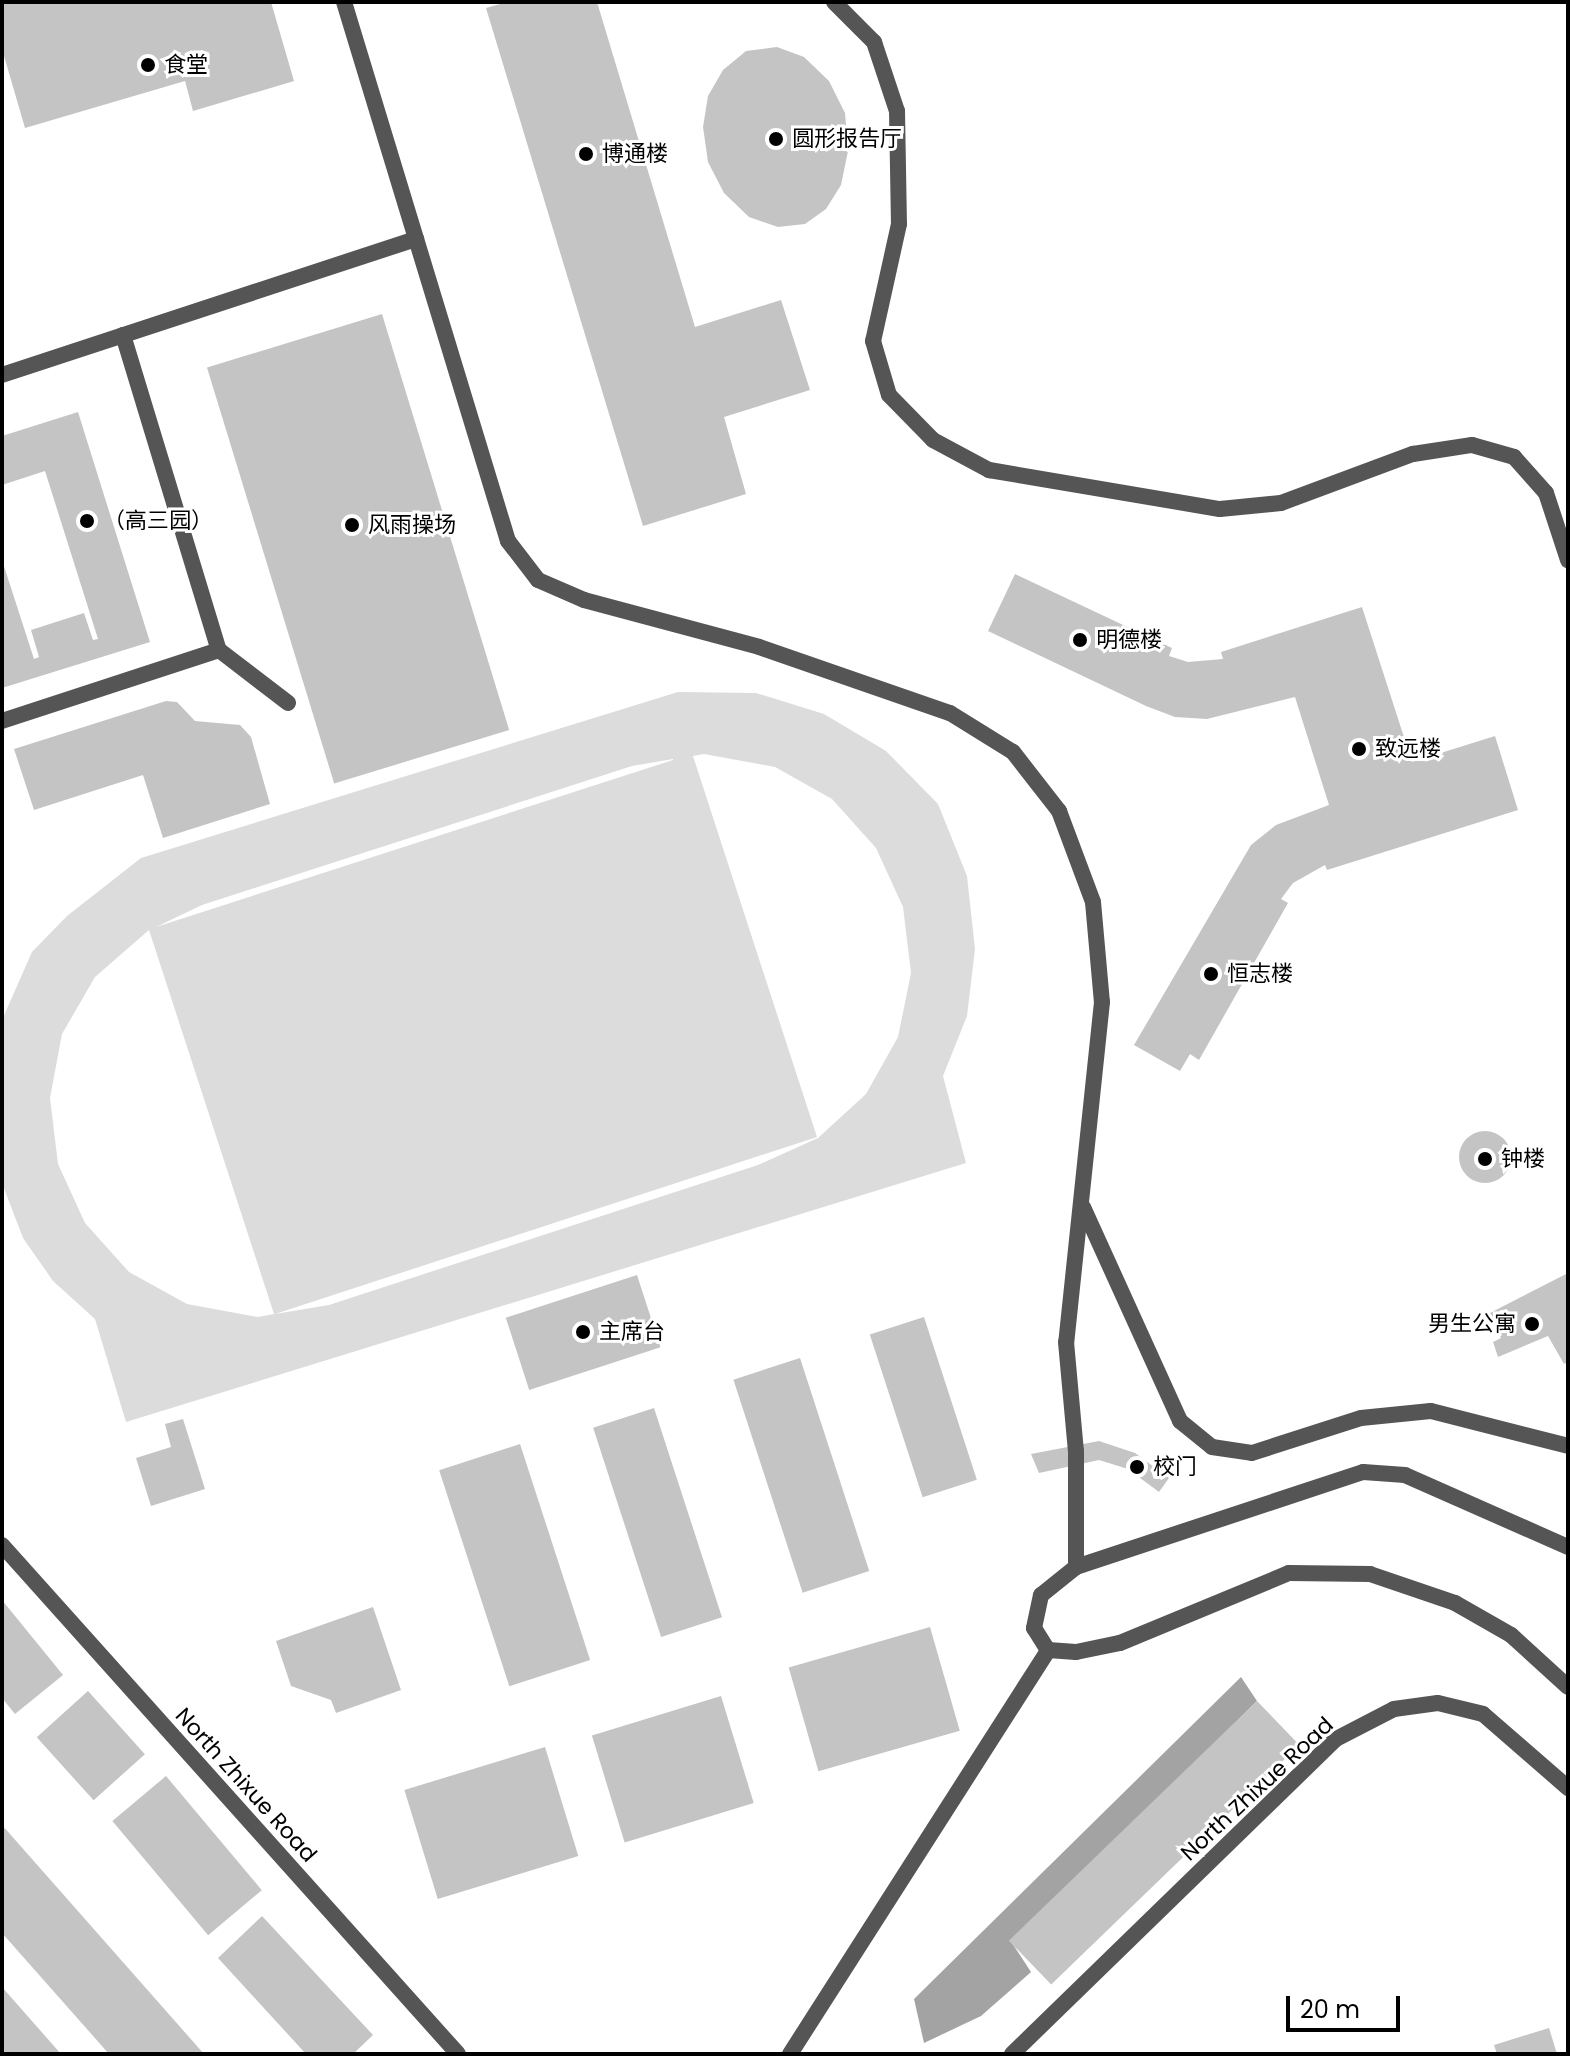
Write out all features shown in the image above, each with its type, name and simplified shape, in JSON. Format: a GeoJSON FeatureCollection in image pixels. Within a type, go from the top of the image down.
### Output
{"type":"FeatureCollection","features":[{"type":"Feature","properties":{"kind":"street"},"geometry":{"type":"LineString","coordinates":[[344,2],[508,541],[538,580],[584,600],[759,647],[950,713],[1013,752],[1059,811],[1093,902],[1102,1002],[1066,1342],[1076,1451],[1076,1567]]}},
{"type":"Feature","properties":{"kind":"street"},"geometry":{"type":"LineString","coordinates":[[834,2],[874,42],[897,111],[899,224],[873,341],[889,395],[933,440],[989,470],[1220,509],[1281,503],[1413,454],[1472,445],[1514,457],[1546,493],[1568,560]]}},
{"type":"Feature","properties":{"kind":"street"},"geometry":{"type":"LineString","coordinates":[[2,375],[416,239]]}},
{"type":"Feature","properties":{"kind":"street"},"geometry":{"type":"LineString","coordinates":[[123,335],[219,650],[288,703]]}},
{"type":"Feature","properties":{"kind":"street"},"geometry":{"type":"LineString","coordinates":[[2,721],[219,650]]}},
{"type":"Feature","properties":{"kind":"street"},"geometry":{"type":"LineString","coordinates":[[1082,1206],[1180,1421],[1212,1447],[1252,1453],[1361,1418],[1431,1411],[1568,1446]]}},
{"type":"Feature","properties":{"kind":"street"},"geometry":{"type":"LineString","coordinates":[[1048,1650],[1034,1628],[1041,1595],[1076,1567],[1363,1472],[1405,1475],[1568,1547]]}},
{"type":"Feature","properties":{"kind":"street","name":"North Zhixue Road"},"geometry":{"type":"LineString","coordinates":[[2,1545],[458,2054]]}},
{"type":"Feature","properties":{"kind":"street"},"geometry":{"type":"LineString","coordinates":[[1048,1650],[1076,1652],[1120,1643],[1289,1573],[1370,1574],[1455,1603],[1489,1622],[1511,1635],[1568,1687]]}},
{"type":"Feature","properties":{"kind":"street"},"geometry":{"type":"LineString","coordinates":[[790,2054],[1048,1650]]}},
{"type":"Feature","properties":{"kind":"street","name":"North Zhixue Road"},"geometry":{"type":"LineString","coordinates":[[1012,2054],[1336,1739],[1394,1709],[1438,1703],[1483,1714],[1568,1788]]}},
{"type":"Feature","properties":{"kind":"shaded area"},"geometry":{"type":"Polygon","coordinates":[[[678,692],[756,693],[824,714],[886,751],[938,804],[967,876],[975,949],[967,1016],[943,1076],[966,1163],[126,1422],[95,1319],[53,1281],[23,1238],[2,1183],[2,1020],[32,952],[67,916],[141,858],[678,692]],[[704,754],[693,756],[817,1137],[275,1314],[329,1305],[758,1165],[818,1138],[866,1094],[898,1037],[911,973],[903,907],[876,848],[832,799],[775,767],[704,754]],[[673,760],[632,766],[202,905],[156,927],[673,760]],[[149,930],[95,977],[62,1034],[50,1098],[58,1164],[85,1223],[129,1272],[187,1304],[258,1317],[274,1314],[149,930]]]}},
{"type":"Feature","properties":{"kind":"shaded area"},"geometry":{"type":"Polygon","coordinates":[[[1241,1677],[1257,1701],[1012,1943],[1031,1972],[981,2016],[924,2043],[914,1999],[1241,1677]]]}},
{"type":"Feature","properties":{"kind":"building","name":"食堂"},"geometry":{"type":"Polygon","coordinates":[[[2,2],[271,2],[294,81],[193,111],[185,81],[25,128],[2,49],[2,2]]]}},
{"type":"Feature","properties":{"kind":"building","name":"博通楼"},"geometry":{"type":"Polygon","coordinates":[[[507,2],[597,2],[695,327],[781,300],[810,390],[724,417],[746,494],[643,526],[486,8],[507,2]]]}},
{"type":"Feature","properties":{"kind":"building","name":"圆形报告厅"},"geometry":{"type":"Polygon","coordinates":[[[777,47],[804,57],[829,81],[845,113],[848,151],[841,185],[826,209],[805,224],[778,227],[749,217],[724,193],[708,162],[703,127],[708,96],[723,70],[746,51],[777,47]]]}},
{"type":"Feature","properties":{"kind":"building","name":"风雨操场"},"geometry":{"type":"Polygon","coordinates":[[[382,314],[509,730],[334,783],[207,368],[382,314]]]}},
{"type":"Feature","properties":{"kind":"building","name":"（高三园）"},"geometry":{"type":"Polygon","coordinates":[[[78,412],[150,642],[2,688],[2,560],[34,659],[39,657],[31,630],[84,613],[93,640],[98,639],[45,471],[2,485],[2,436],[78,412]]]}},
{"type":"Feature","properties":{"kind":"building"},"geometry":{"type":"Polygon","coordinates":[[[1015,574],[1172,648],[1169,656],[1188,662],[1223,659],[1221,652],[1362,607],[1412,762],[1495,736],[1518,810],[1327,870],[1325,865],[1293,883],[1281,899],[1288,903],[1199,1060],[1190,1054],[1180,1071],[1134,1045],[1251,845],[1276,825],[1329,805],[1295,697],[1207,719],[1175,717],[1146,706],[988,631],[1015,574]]]}},
{"type":"Feature","properties":{"kind":"building"},"geometry":{"type":"Polygon","coordinates":[[[166,701],[177,702],[195,721],[240,725],[251,737],[270,804],[163,838],[143,775],[34,810],[14,749],[166,701]]]}},
{"type":"Feature","properties":{"kind":"building","name":"钟楼"},"geometry":{"type":"Polygon","coordinates":[[[1485,1131],[1504,1138],[1511,1157],[1504,1176],[1485,1183],[1466,1176],[1459,1157],[1466,1138],[1485,1131]]]}},
{"type":"Feature","properties":{"kind":"building","name":"男生公寓"},"geometry":{"type":"Polygon","coordinates":[[[1568,1273],[1568,1362],[1564,1364],[1548,1336],[1498,1357],[1493,1342],[1501,1338],[1490,1313],[1568,1273]]]}},
{"type":"Feature","properties":{"kind":"building","name":"主席台"},"geometry":{"type":"Polygon","coordinates":[[[637,1275],[660,1347],[529,1390],[506,1318],[637,1275]]]}},
{"type":"Feature","properties":{"kind":"building"},"geometry":{"type":"Polygon","coordinates":[[[924,1317],[977,1480],[923,1497],[870,1335],[924,1317]]]}},
{"type":"Feature","properties":{"kind":"building"},"geometry":{"type":"Polygon","coordinates":[[[800,1358],[869,1571],[803,1593],[733,1380],[800,1358]]]}},
{"type":"Feature","properties":{"kind":"building"},"geometry":{"type":"Polygon","coordinates":[[[654,1408],[722,1617],[661,1637],[593,1428],[654,1408]]]}},
{"type":"Feature","properties":{"kind":"building"},"geometry":{"type":"Polygon","coordinates":[[[183,1419],[205,1489],[151,1506],[136,1458],[171,1447],[165,1424],[183,1419]]]}},
{"type":"Feature","properties":{"kind":"building","name":"校门"},"geometry":{"type":"Polygon","coordinates":[[[1099,1441],[1135,1453],[1169,1478],[1159,1492],[1128,1469],[1099,1460],[1039,1473],[1031,1454],[1099,1441]]]}},
{"type":"Feature","properties":{"kind":"building"},"geometry":{"type":"Polygon","coordinates":[[[520,1444],[590,1660],[509,1686],[439,1470],[520,1444]]]}},
{"type":"Feature","properties":{"kind":"building"},"geometry":{"type":"Polygon","coordinates":[[[2,1600],[63,1675],[15,1714],[2,1698],[2,1600]]]}},
{"type":"Feature","properties":{"kind":"building"},"geometry":{"type":"Polygon","coordinates":[[[373,1607],[401,1690],[336,1713],[331,1700],[291,1686],[276,1641],[373,1607]]]}},
{"type":"Feature","properties":{"kind":"building"},"geometry":{"type":"Polygon","coordinates":[[[930,1627],[960,1731],[818,1771],[789,1668],[930,1627]]]}},
{"type":"Feature","properties":{"kind":"building"},"geometry":{"type":"Polygon","coordinates":[[[88,1691],[145,1754],[94,1800],[37,1737],[88,1691]]]}},
{"type":"Feature","properties":{"kind":"building"},"geometry":{"type":"Polygon","coordinates":[[[721,1696],[754,1803],[625,1843],[592,1735],[721,1696]]]}},
{"type":"Feature","properties":{"kind":"building"},"geometry":{"type":"Polygon","coordinates":[[[1257,1701],[1299,1745],[1051,1985],[1009,1941],[1257,1701]]]}},
{"type":"Feature","properties":{"kind":"building"},"geometry":{"type":"Polygon","coordinates":[[[545,1747],[578,1856],[438,1899],[404,1790],[545,1747]]]}},
{"type":"Feature","properties":{"kind":"building"},"geometry":{"type":"Polygon","coordinates":[[[166,1776],[262,1890],[208,1935],[112,1821],[166,1776]]]}},
{"type":"Feature","properties":{"kind":"building"},"geometry":{"type":"Polygon","coordinates":[[[2,1825],[204,2054],[109,2054],[2,1933],[2,1825]]]}},
{"type":"Feature","properties":{"kind":"building"},"geometry":{"type":"Polygon","coordinates":[[[262,1916],[373,2035],[353,2054],[306,2054],[218,1958],[262,1916]]]}},
{"type":"Feature","properties":{"kind":"building"},"geometry":{"type":"Polygon","coordinates":[[[2,1987],[61,2054],[2,2054],[2,1987]]]}},
{"type":"Feature","properties":{"kind":"building"},"geometry":{"type":"Polygon","coordinates":[[[1549,2028],[1557,2054],[1497,2054],[1494,2045],[1549,2028]]]}},
{"type":"Feature","properties":{"kind":"place","name":"食堂"},"geometry":{"type":"Point","coordinates":[148,65]}},
{"type":"Feature","properties":{"kind":"place","name":"圆形报告厅"},"geometry":{"type":"Point","coordinates":[776,139]}},
{"type":"Feature","properties":{"kind":"place","name":"博通楼"},"geometry":{"type":"Point","coordinates":[586,154]}},
{"type":"Feature","properties":{"kind":"place","name":"（高三园）"},"geometry":{"type":"Point","coordinates":[87,521]}},
{"type":"Feature","properties":{"kind":"place","name":"风雨操场"},"geometry":{"type":"Point","coordinates":[352,525]}},
{"type":"Feature","properties":{"kind":"place","name":"明德楼"},"geometry":{"type":"Point","coordinates":[1080,640]}},
{"type":"Feature","properties":{"kind":"place","name":"致远楼"},"geometry":{"type":"Point","coordinates":[1359,749]}},
{"type":"Feature","properties":{"kind":"place","name":"恒志楼"},"geometry":{"type":"Point","coordinates":[1211,974]}},
{"type":"Feature","properties":{"kind":"place","name":"钟楼"},"geometry":{"type":"Point","coordinates":[1485,1159]}},
{"type":"Feature","properties":{"kind":"place","name":"男生公寓"},"geometry":{"type":"Point","coordinates":[1532,1324]}},
{"type":"Feature","properties":{"kind":"place","name":"主席台"},"geometry":{"type":"Point","coordinates":[583,1332]}},
{"type":"Feature","properties":{"kind":"place","name":"校门"},"geometry":{"type":"Point","coordinates":[1137,1467]}}]}
